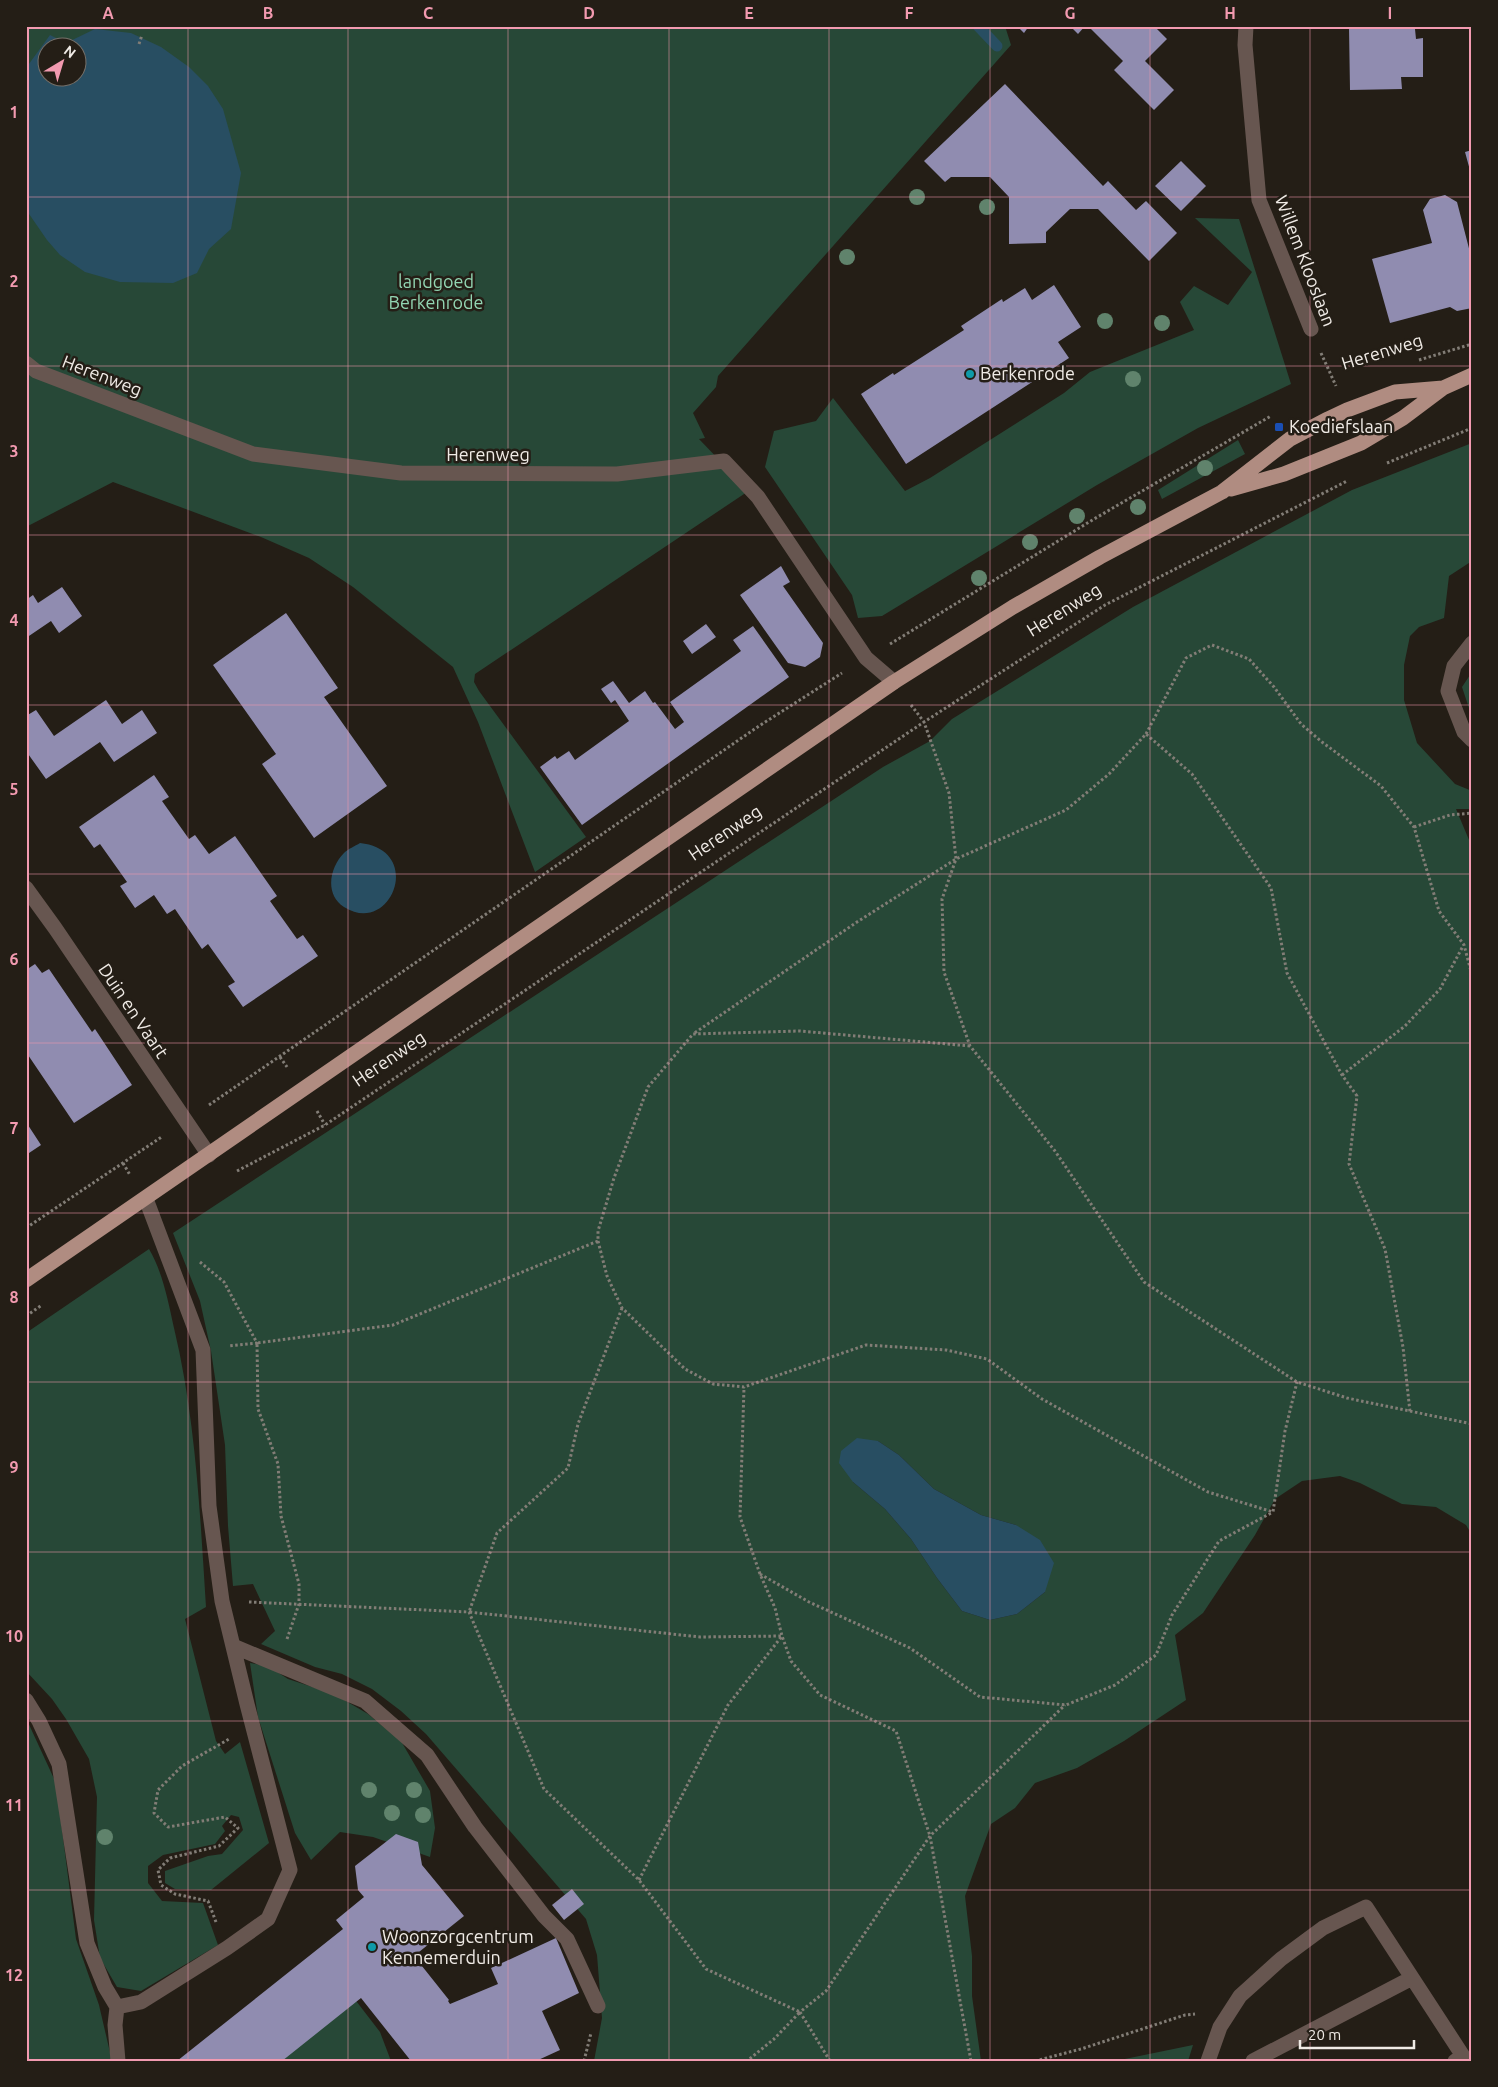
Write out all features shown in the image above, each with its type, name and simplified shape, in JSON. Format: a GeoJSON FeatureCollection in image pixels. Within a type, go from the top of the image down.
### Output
{"type":"FeatureCollection","features":[{"type":"Feature","properties":{"kind":"main road","name":"Herenweg"},"geometry":{"type":"LineString","coordinates":[[1222,492],[1284,474],[1354,446],[1403,418],[1443,388],[1472,376]]}},
{"type":"Feature","properties":{"kind":"main road","name":"Herenweg"},"geometry":{"type":"LineString","coordinates":[[26,1280],[894,682],[1013,607],[1100,557],[1222,492],[1290,439],[1347,410],[1395,392],[1443,388]]}},
{"type":"Feature","properties":{"kind":"street","name":"Willem Klooslaan"},"geometry":{"type":"LineString","coordinates":[[1246,26],[1245,45],[1259,200],[1311,329]]}},
{"type":"Feature","properties":{"kind":"street","name":"Herenweg"},"geometry":{"type":"LineString","coordinates":[[26,363],[36,371],[253,454],[401,473],[617,474],[724,461],[758,498],[866,658],[894,682]]}},
{"type":"Feature","properties":{"kind":"street"},"geometry":{"type":"LineString","coordinates":[[1472,643],[1454,666],[1448,691],[1464,732],[1472,740]]}},
{"type":"Feature","properties":{"kind":"street","name":"Duin en Vaart"},"geometry":{"type":"LineString","coordinates":[[26,888],[209,1155]]}},
{"type":"Feature","properties":{"kind":"street"},"geometry":{"type":"LineString","coordinates":[[117,2007],[141,2002],[228,1948],[268,1919],[290,1870],[252,1726],[222,1601],[209,1506],[204,1350],[146,1198]]}},
{"type":"Feature","properties":{"kind":"street"},"geometry":{"type":"LineString","coordinates":[[233,1646],[365,1701],[427,1755],[475,1827],[544,1916],[567,1939],[598,2006]]}},
{"type":"Feature","properties":{"kind":"street"},"geometry":{"type":"LineString","coordinates":[[26,1700],[39,1721],[59,1764],[87,1943],[105,1987],[117,2007],[115,2025],[118,2061]]}},
{"type":"Feature","properties":{"kind":"street"},"geometry":{"type":"LineString","coordinates":[[1208,2061],[1220,2027],[1240,1996],[1281,1959],[1323,1928],[1366,1907],[1463,2056],[1455,2061]]}},
{"type":"Feature","properties":{"kind":"street"},"geometry":{"type":"LineString","coordinates":[[1253,2061],[1412,1978]]}},
{"type":"Feature","properties":{"kind":"path"},"geometry":{"type":"LineString","coordinates":[[139,44],[142,35]]}},
{"type":"Feature","properties":{"kind":"path","name":"Willem Klooslaan"},"geometry":{"type":"LineString","coordinates":[[1311,329],[1336,386]]}},
{"type":"Feature","properties":{"kind":"path","name":"Herenweg"},"geometry":{"type":"LineString","coordinates":[[1410,363],[1472,344]]}},
{"type":"Feature","properties":{"kind":"path","name":"Herenweg"},"geometry":{"type":"LineString","coordinates":[[1327,391],[1345,384]]}},
{"type":"Feature","properties":{"kind":"path"},"geometry":{"type":"LineString","coordinates":[[26,1228],[185,1122],[759,726],[866,658],[1111,509],[1273,415]]}},
{"type":"Feature","properties":{"kind":"path"},"geometry":{"type":"LineString","coordinates":[[1378,466],[1472,428]]}},
{"type":"Feature","properties":{"kind":"path","name":"Herenweg"},"geometry":{"type":"LineString","coordinates":[[233,1173],[326,1125],[924,722],[1105,605],[1352,478]]}},
{"type":"Feature","properties":{"kind":"path"},"geometry":{"type":"LineString","coordinates":[[1272,1512],[1208,1492],[1042,1400],[987,1359],[946,1350],[866,1345],[744,1387],[713,1384],[685,1369],[622,1308],[607,1276],[598,1241],[598,1231],[614,1178],[648,1087],[693,1034],[857,922],[956,859],[1066,810],[1109,774],[1146,734],[1186,658],[1212,645],[1249,659],[1274,687],[1301,724],[1381,786],[1414,827],[1439,911],[1464,945],[1472,975]]}},
{"type":"Feature","properties":{"kind":"path"},"geometry":{"type":"LineString","coordinates":[[924,722],[950,794],[956,859],[942,899],[944,972],[970,1046],[1055,1151],[1144,1282],[1297,1382],[1346,1398],[1472,1424]]}},
{"type":"Feature","properties":{"kind":"path"},"geometry":{"type":"LineString","coordinates":[[1146,734],[1192,774],[1271,888],[1287,973],[1342,1074],[1357,1096],[1349,1164],[1385,1249],[1403,1347],[1410,1412]]}},
{"type":"Feature","properties":{"kind":"path"},"geometry":{"type":"LineString","coordinates":[[1414,827],[1450,815],[1472,813]]}},
{"type":"Feature","properties":{"kind":"path"},"geometry":{"type":"LineString","coordinates":[[1342,1074],[1405,1026],[1440,989],[1464,945]]}},
{"type":"Feature","properties":{"kind":"path"},"geometry":{"type":"LineString","coordinates":[[693,1034],[800,1032],[970,1046]]}},
{"type":"Feature","properties":{"kind":"path"},"geometry":{"type":"LineString","coordinates":[[257,1342],[393,1325],[598,1241]]}},
{"type":"Feature","properties":{"kind":"path"},"geometry":{"type":"LineString","coordinates":[[165,1250],[193,1255],[224,1282],[257,1342],[258,1409],[278,1464],[281,1516],[299,1584],[299,1604],[277,1665]]}},
{"type":"Feature","properties":{"kind":"path"},"geometry":{"type":"LineString","coordinates":[[26,1316],[42,1305]]}},
{"type":"Feature","properties":{"kind":"path"},"geometry":{"type":"LineString","coordinates":[[622,1308],[578,1424],[568,1468],[497,1533],[469,1612],[544,1789],[639,1880],[706,1969],[800,2012],[830,2061]]}},
{"type":"Feature","properties":{"kind":"path"},"geometry":{"type":"LineString","coordinates":[[1272,1512],[1285,1431],[1297,1382]]}},
{"type":"Feature","properties":{"kind":"path"},"geometry":{"type":"LineString","coordinates":[[744,1387],[740,1516],[760,1574],[776,1608],[782,1636],[791,1661],[820,1695],[896,1731],[930,1836],[971,2061]]}},
{"type":"Feature","properties":{"kind":"path"},"geometry":{"type":"LineString","coordinates":[[747,2061],[774,2039],[800,2012],[826,1991],[930,1836],[1066,1705],[1115,1684],[1156,1655],[1172,1614],[1219,1541],[1272,1512]]}},
{"type":"Feature","properties":{"kind":"path"},"geometry":{"type":"LineString","coordinates":[[760,1574],[809,1602],[910,1648],[980,1697],[1066,1705]]}},
{"type":"Feature","properties":{"kind":"path"},"geometry":{"type":"LineString","coordinates":[[222,1601],[469,1612],[700,1637],[782,1636]]}},
{"type":"Feature","properties":{"kind":"path"},"geometry":{"type":"LineString","coordinates":[[639,1880],[728,1705],[782,1636]]}},
{"type":"Feature","properties":{"kind":"path"},"geometry":{"type":"LineString","coordinates":[[228,1948],[223,1941],[208,1901],[175,1894],[161,1885],[158,1870],[170,1858],[219,1846],[238,1828],[225,1817],[168,1827],[154,1813],[158,1790],[182,1766],[252,1726]]}},
{"type":"Feature","properties":{"kind":"path"},"geometry":{"type":"LineString","coordinates":[[1034,2061],[1081,2049],[1185,2016],[1231,2011]]}},
{"type":"Feature","properties":{"kind":"green space","name":"landgoed Berkenrode"},"geometry":{"type":"Polygon","coordinates":[[[26,26],[1005,26],[1011,45],[718,376],[716,387],[693,413],[705,438],[699,439],[747,489],[743,492],[747,492],[475,674],[474,682],[479,691],[586,837],[535,872],[478,722],[453,667],[353,587],[309,558],[261,537],[113,482],[26,527],[26,26]]]}},
{"type":"Feature","properties":{"kind":"green space"},"geometry":{"type":"Polygon","coordinates":[[[1195,218],[1239,219],[1291,384],[1198,428],[1097,485],[882,616],[858,618],[852,595],[765,467],[774,431],[816,421],[833,398],[905,491],[930,478],[1064,393],[1090,372],[1194,330],[1180,302],[1194,286],[1228,305],[1252,272],[1195,218]]]}},
{"type":"Feature","properties":{"kind":"green space"},"geometry":{"type":"Polygon","coordinates":[[[1238,440],[1245,454],[1162,499],[1158,490],[1238,440]]]}},
{"type":"Feature","properties":{"kind":"green space"},"geometry":{"type":"Polygon","coordinates":[[[1472,443],[1472,561],[1449,576],[1444,618],[1419,627],[1410,636],[1404,665],[1404,700],[1417,743],[1455,784],[1472,791],[1472,809],[1456,809],[1472,847],[1472,1535],[1466,1525],[1436,1507],[1402,1504],[1360,1483],[1340,1476],[1302,1481],[1275,1499],[1255,1535],[1203,1613],[1175,1635],[1186,1700],[1124,1741],[1077,1768],[1035,1783],[1015,1808],[991,1824],[965,1896],[972,1956],[972,1996],[981,2061],[594,2061],[602,2018],[597,1955],[586,1919],[426,1734],[401,1711],[372,1689],[342,1674],[315,1667],[261,1644],[275,1631],[253,1584],[233,1586],[228,1526],[225,1445],[211,1351],[200,1301],[173,1233],[883,767],[930,741],[952,719],[1133,607],[1352,490],[1472,443]],[[878,1441],[853,1482],[885,1509],[911,1539],[962,1611],[990,1620],[1017,1614],[1045,1592],[1016,1525],[981,1515],[934,1489],[899,1455],[878,1441]]]}},
{"type":"Feature","properties":{"kind":"green space"},"geometry":{"type":"Polygon","coordinates":[[[1472,672],[1472,717],[1462,687],[1472,672]]]}},
{"type":"Feature","properties":{"kind":"green space"},"geometry":{"type":"Polygon","coordinates":[[[149,1249],[161,1277],[174,1328],[187,1397],[196,1467],[206,1607],[185,1619],[216,1741],[225,1754],[240,1742],[269,1843],[211,1890],[175,1889],[165,1883],[165,1871],[208,1856],[222,1854],[243,1830],[239,1817],[231,1815],[222,1826],[225,1831],[215,1844],[163,1855],[148,1866],[148,1883],[162,1901],[203,1903],[218,1945],[141,1991],[117,1987],[100,1958],[94,1920],[97,1797],[89,1759],[52,1699],[26,1671],[26,1333],[149,1249]]]}},
{"type":"Feature","properties":{"kind":"green space"},"geometry":{"type":"Polygon","coordinates":[[[250,1663],[268,1666],[288,1679],[334,1694],[368,1714],[401,1741],[430,1791],[435,1828],[430,1857],[373,1837],[340,1832],[311,1860],[295,1833],[258,1717],[250,1663]]]}},
{"type":"Feature","properties":{"kind":"green space"},"geometry":{"type":"Polygon","coordinates":[[[26,1718],[56,1783],[76,1939],[99,2005],[112,2061],[26,2061],[26,1718]]]}},
{"type":"Feature","properties":{"kind":"green space"},"geometry":{"type":"Polygon","coordinates":[[[350,1993],[380,2032],[391,2061],[256,2061],[350,1993]]]}},
{"type":"Feature","properties":{"kind":"green space"},"geometry":{"type":"Polygon","coordinates":[[[1193,2045],[1188,2061],[1115,2061],[1193,2045]]]}},
{"type":"Feature","properties":{"kind":"water"},"geometry":{"type":"Polygon","coordinates":[[[95,29],[131,33],[161,47],[189,67],[208,86],[223,109],[241,173],[231,229],[209,249],[197,273],[173,283],[120,282],[85,272],[60,255],[47,240],[27,211],[26,68],[38,52],[38,88],[88,88],[88,38],[76,38],[95,29]]]}},
{"type":"Feature","properties":{"kind":"water"},"geometry":{"type":"Polygon","coordinates":[[[360,843],[380,849],[392,860],[396,874],[394,889],[387,902],[375,911],[361,913],[344,907],[338,902],[334,895],[331,880],[339,859],[360,843]]]}},
{"type":"Feature","properties":{"kind":"water"},"geometry":{"type":"Polygon","coordinates":[[[857,1438],[878,1441],[899,1455],[934,1489],[981,1515],[1016,1525],[1040,1540],[1054,1563],[1045,1592],[1017,1614],[990,1620],[962,1611],[911,1539],[885,1509],[853,1482],[839,1463],[841,1451],[857,1438]]]}},
{"type":"Feature","properties":{"kind":"building"},"geometry":{"type":"Polygon","coordinates":[[[1017,26],[1029,26],[1024,33],[1017,26]]]}},
{"type":"Feature","properties":{"kind":"building"},"geometry":{"type":"Polygon","coordinates":[[[1070,26],[1085,26],[1078,34],[1070,26]]]}},
{"type":"Feature","properties":{"kind":"building"},"geometry":{"type":"Polygon","coordinates":[[[1088,26],[1154,26],[1167,39],[1145,61],[1174,90],[1154,110],[1114,70],[1123,61],[1088,26]]]}},
{"type":"Feature","properties":{"kind":"building"},"geometry":{"type":"Polygon","coordinates":[[[1434,26],[1434,28],[1415,29],[1416,39],[1423,38],[1423,77],[1401,77],[1402,89],[1350,90],[1349,28],[1434,26]]]}},
{"type":"Feature","properties":{"kind":"building"},"geometry":{"type":"Polygon","coordinates":[[[1005,84],[1103,186],[1108,181],[1136,210],[1146,201],[1177,233],[1149,261],[1098,209],[1070,209],[1046,232],[1046,243],[1009,244],[1009,197],[990,177],[951,177],[945,182],[924,161],[1005,84]]]}},
{"type":"Feature","properties":{"kind":"building"},"geometry":{"type":"Polygon","coordinates":[[[1472,150],[1472,174],[1471,174],[1465,152],[1472,150]]]}},
{"type":"Feature","properties":{"kind":"building"},"geometry":{"type":"Polygon","coordinates":[[[1181,161],[1206,186],[1181,211],[1155,186],[1181,161]]]}},
{"type":"Feature","properties":{"kind":"building"},"geometry":{"type":"Polygon","coordinates":[[[1445,195],[1457,202],[1472,260],[1472,308],[1457,311],[1450,307],[1390,323],[1372,259],[1432,243],[1423,210],[1430,199],[1445,195]]]}},
{"type":"Feature","properties":{"kind":"building","name":"Berkenrode"},"geometry":{"type":"Polygon","coordinates":[[[1054,285],[1081,327],[1058,342],[1069,358],[906,464],[861,394],[964,330],[961,326],[1002,299],[1003,302],[1025,288],[1032,300],[1054,285]]]}},
{"type":"Feature","properties":{"kind":"building"},"geometry":{"type":"Polygon","coordinates":[[[781,566],[790,582],[783,586],[823,643],[820,657],[805,667],[788,663],[740,595],[781,566]]]}},
{"type":"Feature","properties":{"kind":"building"},"geometry":{"type":"Polygon","coordinates":[[[62,587],[82,616],[59,633],[51,621],[26,638],[26,600],[33,595],[38,603],[62,587]]]}},
{"type":"Feature","properties":{"kind":"building"},"geometry":{"type":"Polygon","coordinates":[[[286,613],[338,688],[324,697],[387,786],[314,838],[262,764],[276,754],[213,665],[286,613]]]}},
{"type":"Feature","properties":{"kind":"building"},"geometry":{"type":"Polygon","coordinates":[[[706,624],[716,637],[692,654],[683,641],[706,624]]]}},
{"type":"Feature","properties":{"kind":"building"},"geometry":{"type":"Polygon","coordinates":[[[753,626],[789,677],[582,825],[540,767],[555,756],[557,759],[569,751],[575,760],[629,721],[615,700],[611,703],[601,689],[613,681],[629,703],[645,691],[675,729],[684,722],[670,702],[741,651],[733,640],[753,626]]]}},
{"type":"Feature","properties":{"kind":"building"},"geometry":{"type":"Polygon","coordinates":[[[106,700],[122,724],[142,710],[157,733],[114,762],[100,742],[46,779],[26,751],[26,716],[36,710],[54,736],[106,700]]]}},
{"type":"Feature","properties":{"kind":"building"},"geometry":{"type":"Polygon","coordinates":[[[154,775],[169,797],[162,801],[189,839],[195,835],[209,854],[235,836],[277,896],[270,901],[297,939],[303,935],[318,956],[243,1007],[228,986],[235,982],[208,944],[202,949],[175,909],[167,914],[154,895],[135,908],[120,886],[127,882],[100,844],[94,848],[79,827],[154,775]]]}},
{"type":"Feature","properties":{"kind":"building"},"geometry":{"type":"Polygon","coordinates":[[[35,964],[42,973],[49,969],[92,1032],[95,1029],[132,1085],[74,1123],[26,1052],[26,970],[35,964]]]}},
{"type":"Feature","properties":{"kind":"building"},"geometry":{"type":"Polygon","coordinates":[[[26,1122],[41,1145],[26,1155],[26,1122]]]}},
{"type":"Feature","properties":{"kind":"building","name":"Woonzorgcentrum Kennemerduin"},"geometry":{"type":"Polygon","coordinates":[[[396,1834],[418,1842],[422,1865],[464,1916],[414,1956],[449,2000],[450,2004],[498,1984],[491,1968],[556,1938],[579,1993],[542,2011],[560,2050],[536,2061],[411,2061],[361,1998],[282,2061],[177,2061],[343,1929],[336,1920],[364,1897],[358,1890],[355,1866],[396,1834]]]}},
{"type":"Feature","properties":{"kind":"building"},"geometry":{"type":"Polygon","coordinates":[[[572,1889],[584,1904],[564,1920],[552,1905],[572,1889]]]}},
{"type":"Feature","properties":{"kind":"waterway"},"geometry":{"type":"LineString","coordinates":[[978,26],[997,46]]}},
{"type":"Feature","properties":{"kind":"place","name":"Berkenrode"},"geometry":{"type":"Point","coordinates":[970,374]}},
{"type":"Feature","properties":{"kind":"place","name":"Koediefslaan"},"geometry":{"type":"Point","coordinates":[1279,427]}},
{"type":"Feature","properties":{"kind":"place","name":"Woonzorgcentrum Kennemerduin"},"geometry":{"type":"Point","coordinates":[372,1947]}}]}
